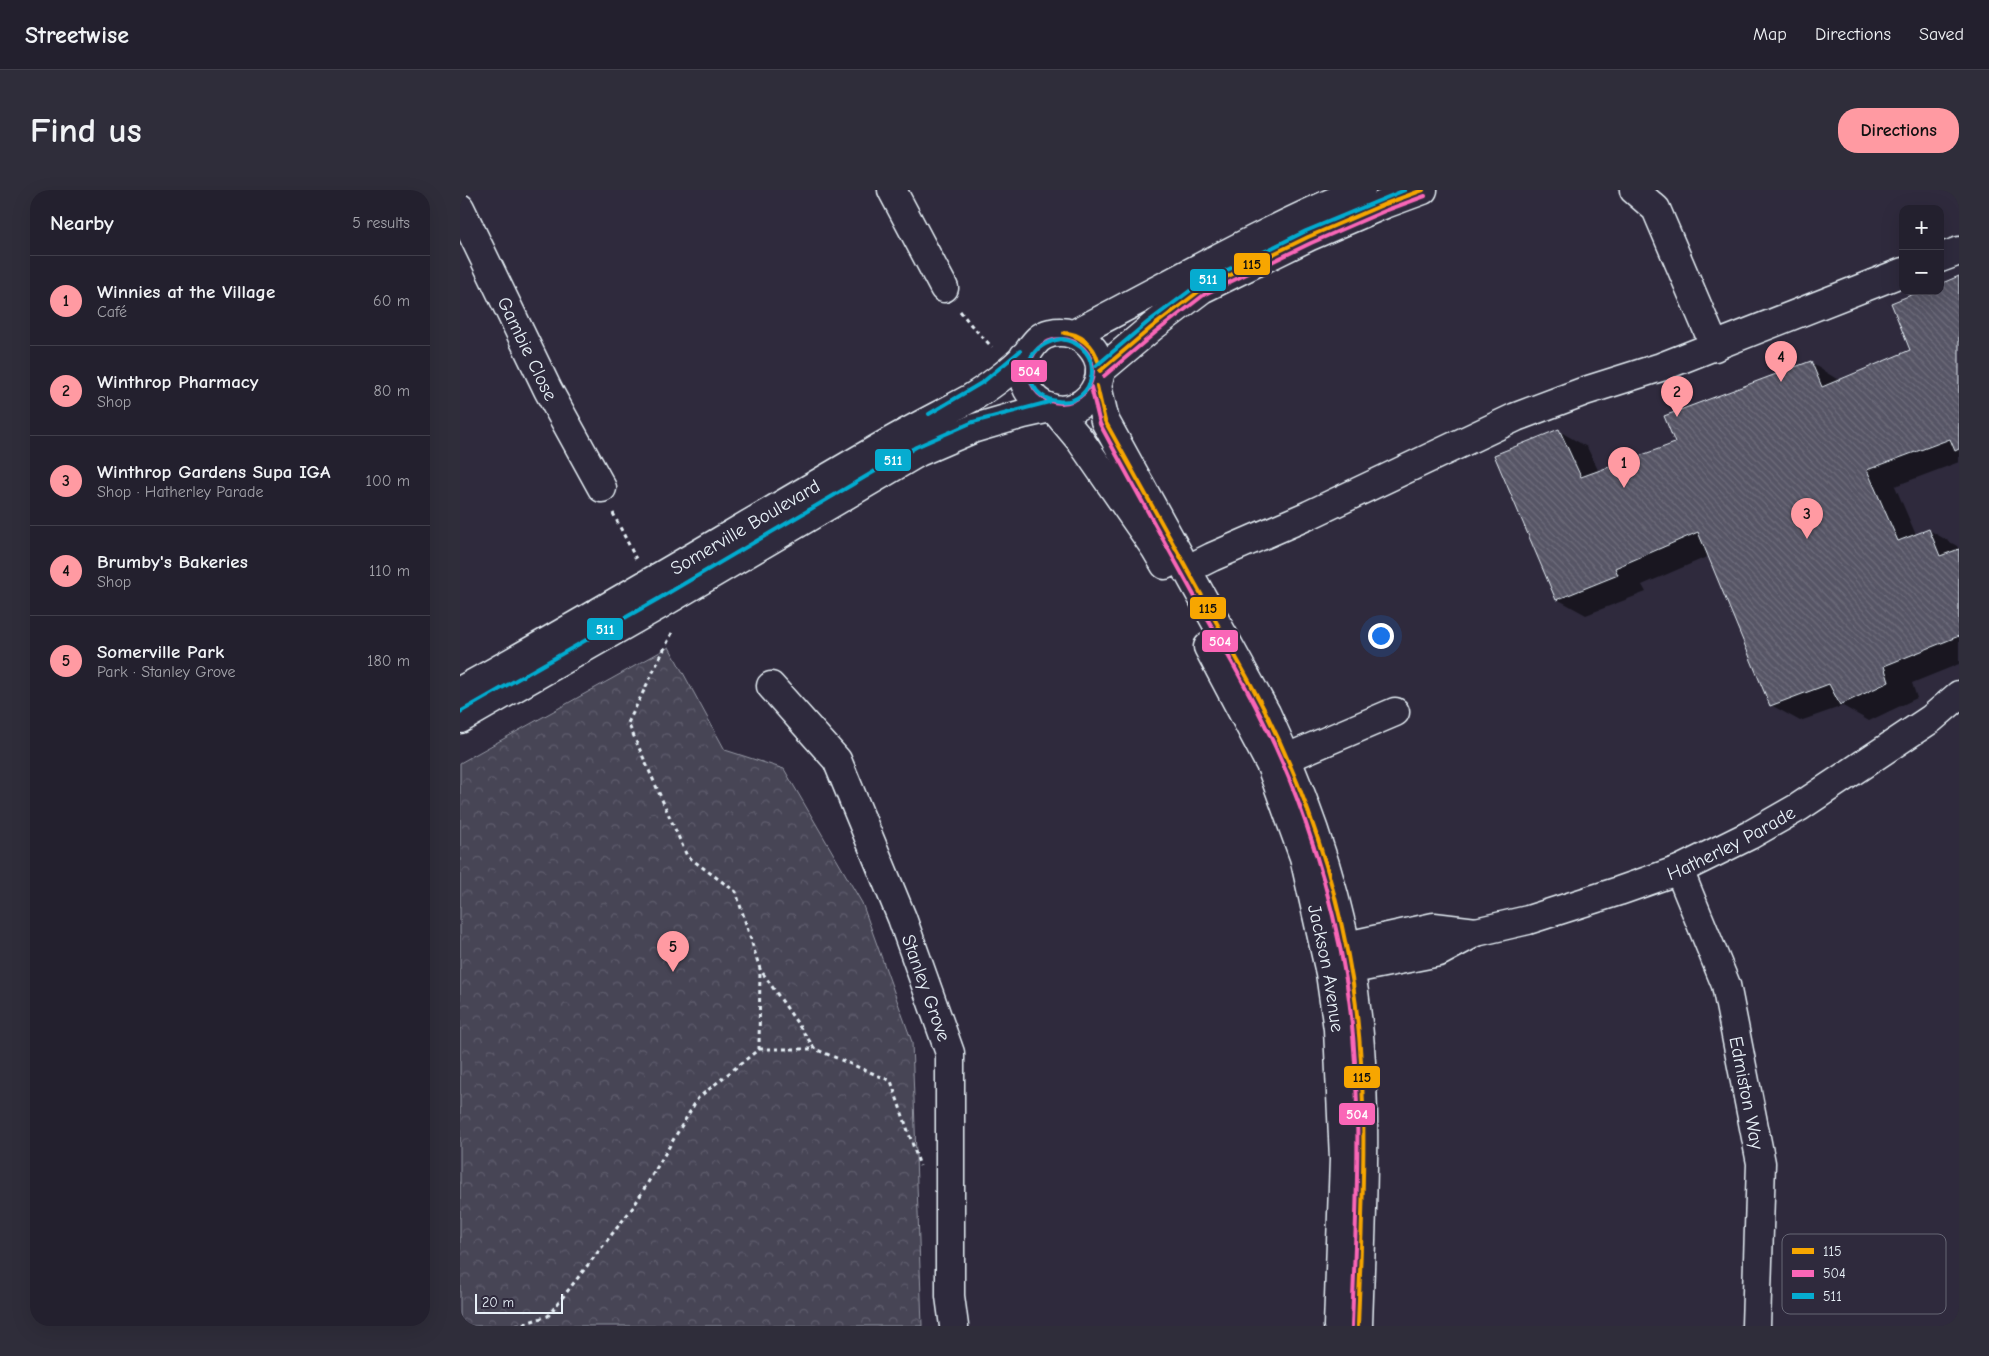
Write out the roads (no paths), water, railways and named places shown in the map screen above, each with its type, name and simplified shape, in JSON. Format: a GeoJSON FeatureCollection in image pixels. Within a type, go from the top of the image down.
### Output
{"type":"FeatureCollection","features":[{"type":"Feature","properties":{"kind":"street"},"geometry":{"type":"LineString","coordinates":[[892,190],[944,288]]}},
{"type":"Feature","properties":{"kind":"street","name":"Somerville Boulevard"},"geometry":{"type":"LineString","coordinates":[[460,691],[579,625],[874,451],[974,396],[1024,356],[1030,346],[1045,336],[1062,332],[1074,334],[1235,248],[1361,190]]}},
{"type":"Feature","properties":{"kind":"street","name":"Somerville Boulevard"},"geometry":{"type":"LineString","coordinates":[[460,719],[918,452],[975,428],[1023,414],[1052,409],[1068,409],[1080,405],[1090,397],[1098,378],[1152,326],[1202,290],[1308,237],[1384,204],[1423,190]]}},
{"type":"Feature","properties":{"kind":"street"},"geometry":{"type":"LineString","coordinates":[[1634,190],[1657,199],[1714,347]]}},
{"type":"Feature","properties":{"kind":"street","name":"Gambie Close"},"geometry":{"type":"LineString","coordinates":[[460,208],[548,390],[602,488]]}},
{"type":"Feature","properties":{"kind":"street"},"geometry":{"type":"LineString","coordinates":[[1944,256],[1959,250]]}},
{"type":"Feature","properties":{"kind":"street"},"geometry":{"type":"LineString","coordinates":[[1186,570],[1309,515],[1516,417],[1585,391],[1661,367],[1899,274]]}},
{"type":"Feature","properties":{"kind":"street"},"geometry":{"type":"LineString","coordinates":[[1074,334],[1084,339],[1093,348],[1098,358],[1098,378]]}},
{"type":"Feature","properties":{"kind":"street"},"geometry":{"type":"LineString","coordinates":[[1024,356],[1022,368],[1023,382],[1028,393],[1038,402],[1052,409]]}},
{"type":"Feature","properties":{"kind":"street","name":"Jackson Avenue"},"geometry":{"type":"LineString","coordinates":[[1098,378],[1105,421],[1266,713],[1287,758],[1320,849],[1341,921],[1337,960],[1344,1159],[1338,1326]]}},
{"type":"Feature","properties":{"kind":"street","name":"Jackson Avenue"},"geometry":{"type":"LineString","coordinates":[[1052,409],[1080,440],[1155,548],[1271,766],[1304,858],[1358,1023],[1363,1154],[1358,1326]]}},
{"type":"Feature","properties":{"kind":"street","name":"Stanley Grove"},"geometry":{"type":"LineString","coordinates":[[771,686],[837,760],[902,918],[950,1053],[950,1296],[954,1326]]}},
{"type":"Feature","properties":{"kind":"street","name":"Hatherley Parade"},"geometry":{"type":"LineString","coordinates":[[1337,960],[1434,928],[1476,932],[1528,920],[1679,870],[1750,835],[1799,807],[1931,719],[1959,695]]}},
{"type":"Feature","properties":{"kind":"street"},"geometry":{"type":"LineString","coordinates":[[1287,758],[1395,712]]}},
{"type":"Feature","properties":{"kind":"street","name":"Edmiston Way"},"geometry":{"type":"LineString","coordinates":[[1679,870],[1726,985],[1761,1163],[1756,1326]]}},
{"type":"Feature","properties":{"kind":"place","name":"Brumby's Bakeries"},"geometry":{"type":"Point","coordinates":[1781,382]}},
{"type":"Feature","properties":{"kind":"place","name":"Winthrop Pharmacy"},"geometry":{"type":"Point","coordinates":[1677,417]}},
{"type":"Feature","properties":{"kind":"place","name":"Winnies at the Village"},"geometry":{"type":"Point","coordinates":[1624,488]}},
{"type":"Feature","properties":{"kind":"place","name":"Winthrop Gardens Supa IGA"},"geometry":{"type":"Point","coordinates":[1807,539]}},
{"type":"Feature","properties":{"kind":"place","name":"Somerville Park"},"geometry":{"type":"Point","coordinates":[673,972]}}]}
